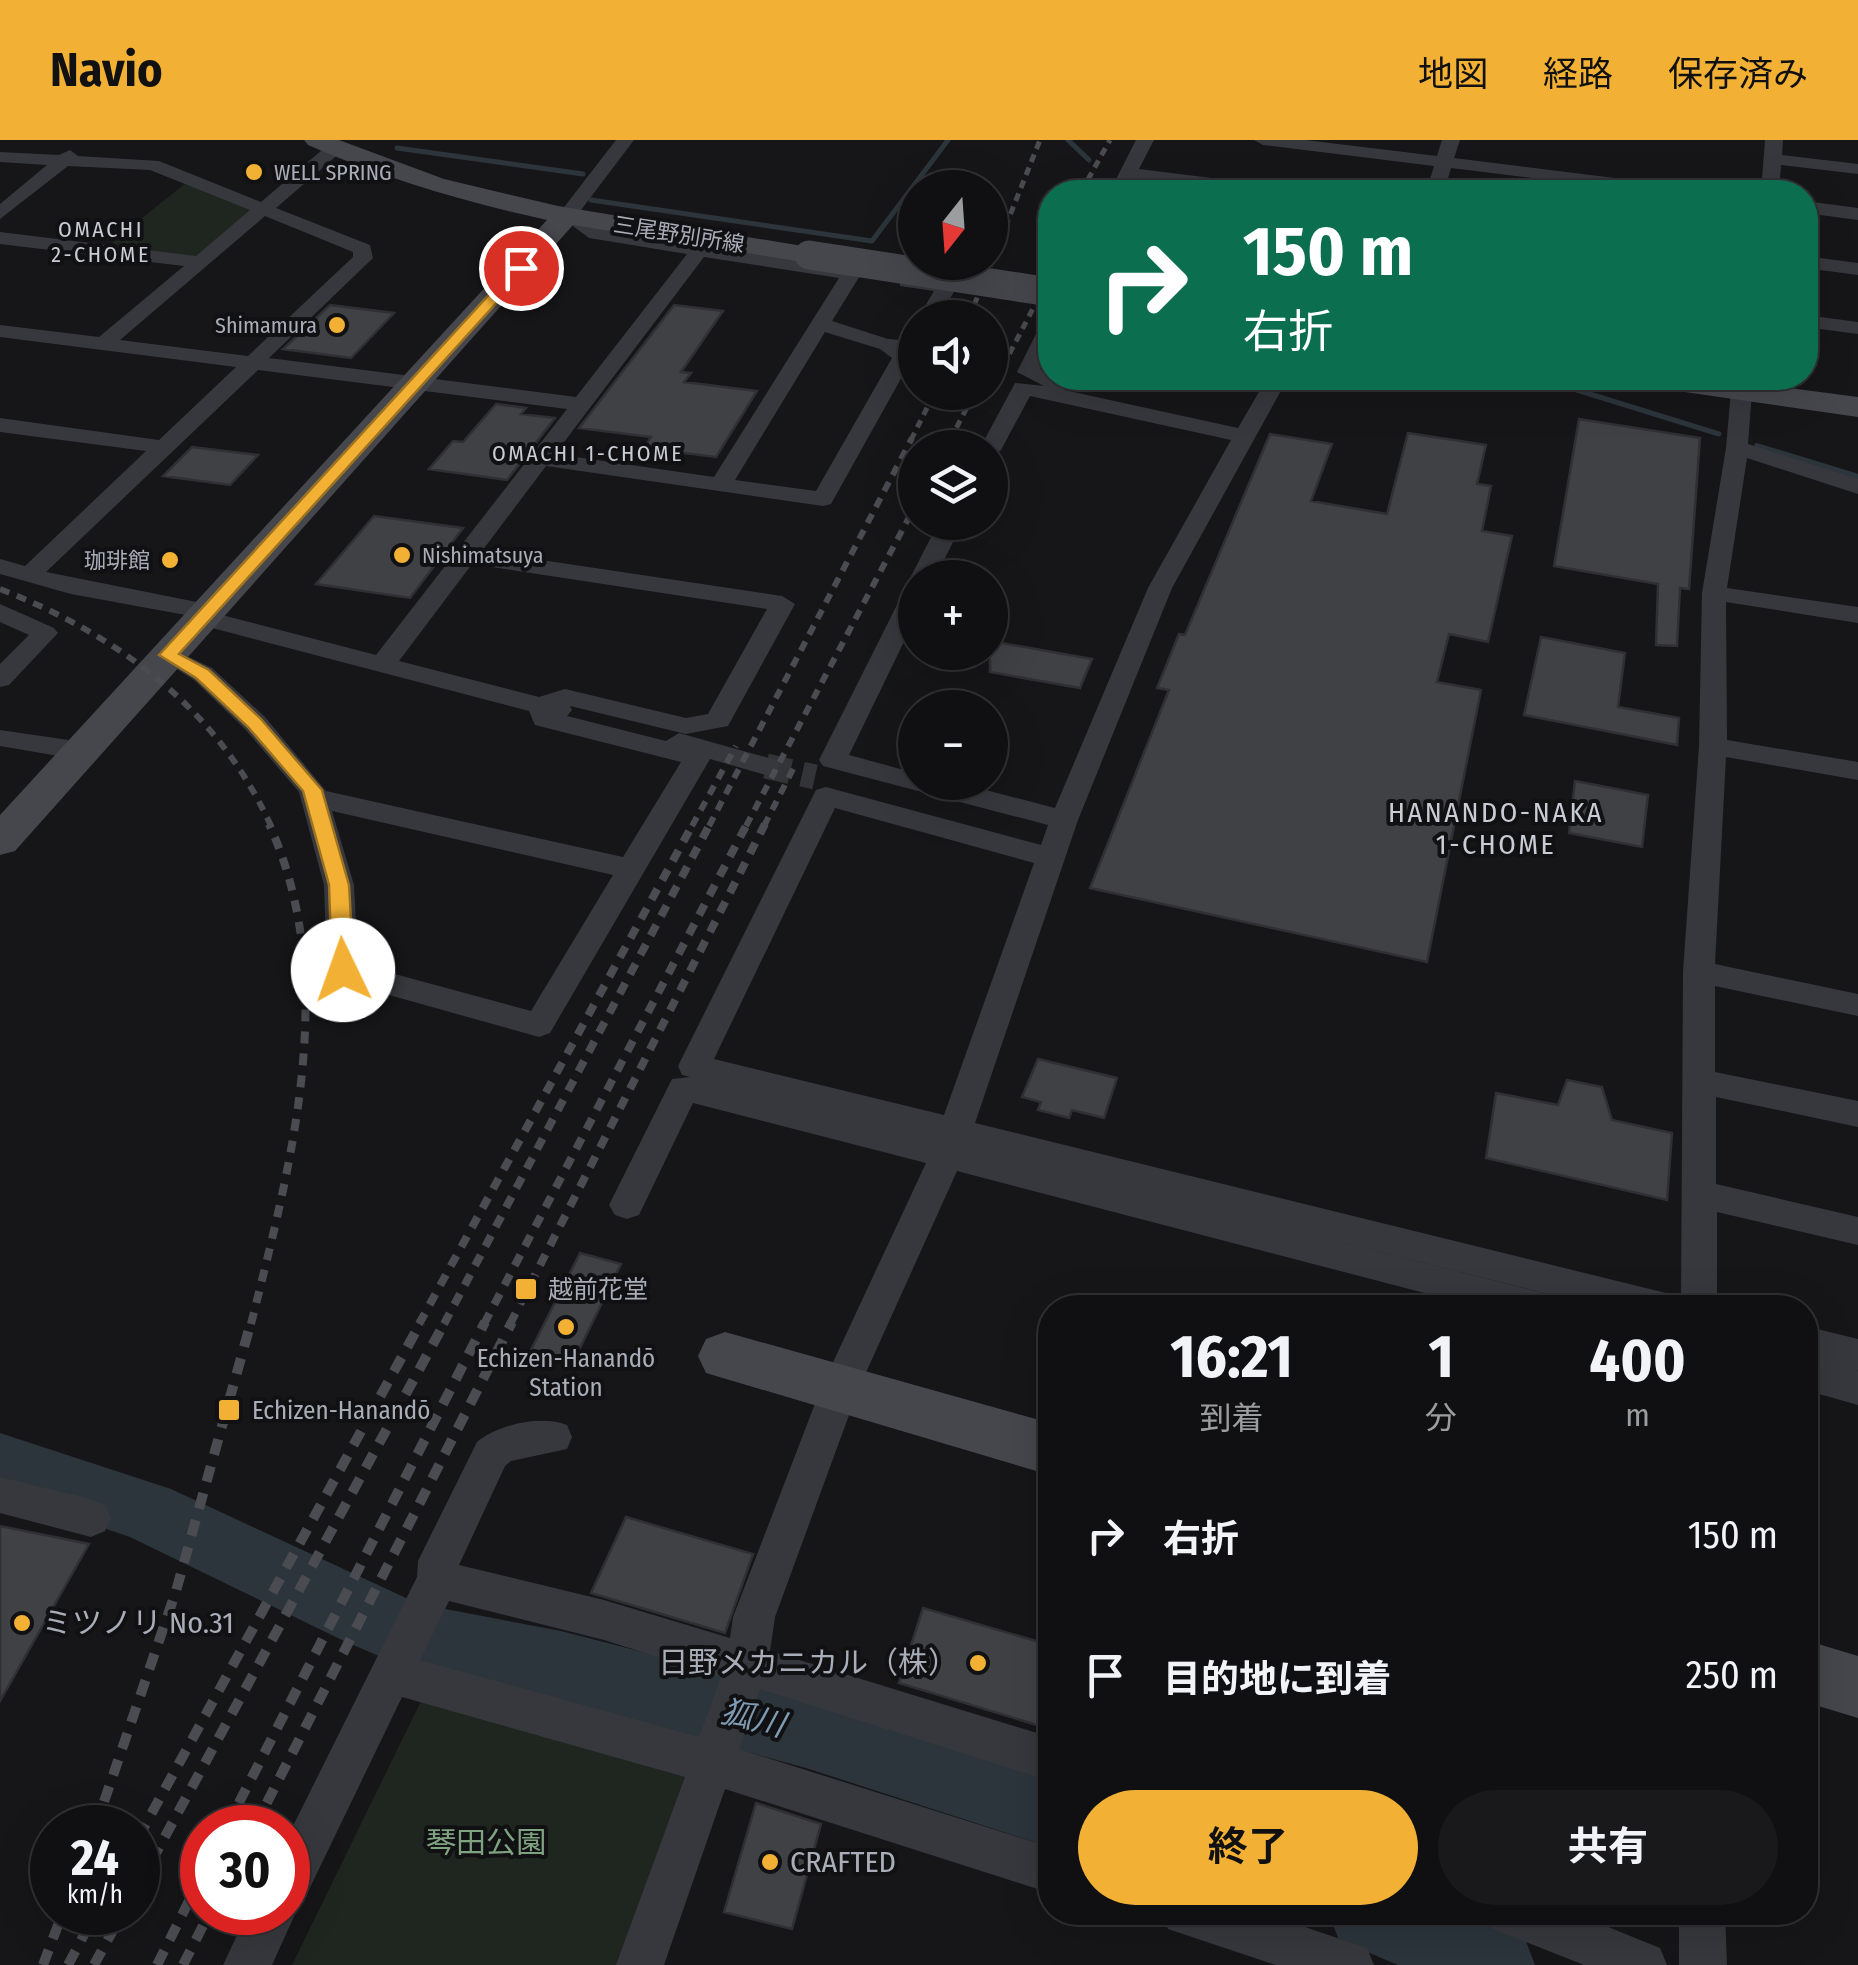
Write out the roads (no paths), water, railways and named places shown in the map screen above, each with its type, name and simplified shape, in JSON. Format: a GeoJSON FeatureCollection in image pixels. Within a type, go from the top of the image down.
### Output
{"type":"FeatureCollection","features":[{"type":"Feature","properties":{"kind":"street"},"geometry":{"type":"LineString","coordinates":[[0,212],[88,140]]}},
{"type":"Feature","properties":{"kind":"street"},"geometry":{"type":"LineString","coordinates":[[0,841],[567,215],[625,140]]}},
{"type":"Feature","properties":{"kind":"street"},"geometry":{"type":"LineString","coordinates":[[1124,180],[1145,140]]}},
{"type":"Feature","properties":{"kind":"street"},"geometry":{"type":"LineString","coordinates":[[1263,140],[1583,180]]}},
{"type":"Feature","properties":{"kind":"street"},"geometry":{"type":"LineString","coordinates":[[1439,180],[1451,140]]}},
{"type":"Feature","properties":{"kind":"street"},"geometry":{"type":"LineString","coordinates":[[103,344],[262,208],[326,144]]}},
{"type":"Feature","properties":{"kind":"street","name":"三尾野別所線"},"geometry":{"type":"LineString","coordinates":[[326,144],[486,198],[567,215],[1038,290]]}},
{"type":"Feature","properties":{"kind":"street"},"geometry":{"type":"LineString","coordinates":[[1771,180],[1773,150],[1858,169]]}},
{"type":"Feature","properties":{"kind":"street"},"geometry":{"type":"LineString","coordinates":[[0,158],[153,165],[364,249],[364,258],[29,575]]}},
{"type":"Feature","properties":{"kind":"street"},"geometry":{"type":"LineString","coordinates":[[1128,173],[1182,180]]}},
{"type":"Feature","properties":{"kind":"street"},"geometry":{"type":"LineString","coordinates":[[1818,209],[1858,214]]}},
{"type":"Feature","properties":{"kind":"street"},"geometry":{"type":"LineString","coordinates":[[567,215],[596,234],[946,287],[938,300]]}},
{"type":"Feature","properties":{"kind":"street"},"geometry":{"type":"LineString","coordinates":[[0,238],[199,262]]}},
{"type":"Feature","properties":{"kind":"street"},"geometry":{"type":"LineString","coordinates":[[384,664],[700,251]]}},
{"type":"Feature","properties":{"kind":"street"},"geometry":{"type":"LineString","coordinates":[[1818,264],[1858,269]]}},
{"type":"Feature","properties":{"kind":"street"},"geometry":{"type":"LineString","coordinates":[[721,483],[851,274]]}},
{"type":"Feature","properties":{"kind":"street"},"geometry":{"type":"LineString","coordinates":[[1818,323],[1858,328]]}},
{"type":"Feature","properties":{"kind":"street"},"geometry":{"type":"LineString","coordinates":[[820,324],[898,345]]}},
{"type":"Feature","properties":{"kind":"street"},"geometry":{"type":"LineString","coordinates":[[0,330],[583,404]]}},
{"type":"Feature","properties":{"kind":"street"},"geometry":{"type":"LineString","coordinates":[[542,459],[823,499],[903,357],[887,345]]}},
{"type":"Feature","properties":{"kind":"street"},"geometry":{"type":"LineString","coordinates":[[1038,351],[1028,372],[1038,376]]}},
{"type":"Feature","properties":{"kind":"street"},"geometry":{"type":"LineString","coordinates":[[1000,430],[1022,388],[1243,436]]}},
{"type":"Feature","properties":{"kind":"street"},"geometry":{"type":"LineString","coordinates":[[1073,390],[1090,397],[1098,407]]}},
{"type":"Feature","properties":{"kind":"street"},"geometry":{"type":"LineString","coordinates":[[640,1965],[745,1669],[754,1616],[840,1388],[950,1142],[1056,840],[1160,588],[1270,390]]}},
{"type":"Feature","properties":{"kind":"street"},"geometry":{"type":"LineString","coordinates":[[1699,1295],[1699,972],[1712,746],[1714,593],[1738,440],[1742,390]]}},
{"type":"Feature","properties":{"kind":"street"},"geometry":{"type":"LineString","coordinates":[[1772,390],[1858,407]]}},
{"type":"Feature","properties":{"kind":"street"},"geometry":{"type":"LineString","coordinates":[[0,425],[164,447]]}},
{"type":"Feature","properties":{"kind":"street"},"geometry":{"type":"LineString","coordinates":[[1738,440],[1858,469]]}},
{"type":"Feature","properties":{"kind":"street"},"geometry":{"type":"LineString","coordinates":[[1738,440],[1858,487]]}},
{"type":"Feature","properties":{"kind":"street"},"geometry":{"type":"LineString","coordinates":[[468,556],[782,604],[718,720],[686,726],[565,697],[541,704]]}},
{"type":"Feature","properties":{"kind":"street"},"geometry":{"type":"LineString","coordinates":[[0,566],[71,587],[205,614],[766,766]]}},
{"type":"Feature","properties":{"kind":"street"},"geometry":{"type":"LineString","coordinates":[[1714,593],[1858,615]]}},
{"type":"Feature","properties":{"kind":"street"},"geometry":{"type":"LineString","coordinates":[[0,612],[45,633],[0,679]]}},
{"type":"Feature","properties":{"kind":"street"},"geometry":{"type":"LineString","coordinates":[[898,628],[833,760],[898,777]]}},
{"type":"Feature","properties":{"kind":"street"},"geometry":{"type":"LineString","coordinates":[[168,655],[203,674],[254,723],[316,798],[339,885],[343,970],[539,1025],[697,758],[546,718],[541,704]]}},
{"type":"Feature","properties":{"kind":"street"},"geometry":{"type":"LineString","coordinates":[[0,738],[82,750]]}},
{"type":"Feature","properties":{"kind":"street"},"geometry":{"type":"LineString","coordinates":[[1712,746],[1858,771]]}},
{"type":"Feature","properties":{"kind":"street"},"geometry":{"type":"LineString","coordinates":[[815,777],[1056,840]]}},
{"type":"Feature","properties":{"kind":"street"},"geometry":{"type":"LineString","coordinates":[[627,1205],[826,796],[1056,840]]}},
{"type":"Feature","properties":{"kind":"street"},"geometry":{"type":"LineString","coordinates":[[316,798],[632,869]]}},
{"type":"Feature","properties":{"kind":"street"},"geometry":{"type":"LineString","coordinates":[[960,800],[1056,840]]}},
{"type":"Feature","properties":{"kind":"street"},"geometry":{"type":"LineString","coordinates":[[1699,972],[1858,1004]]}},
{"type":"Feature","properties":{"kind":"street"},"geometry":{"type":"LineString","coordinates":[[689,1077],[950,1142],[1610,1295]]}},
{"type":"Feature","properties":{"kind":"street"},"geometry":{"type":"LineString","coordinates":[[1699,1081],[1858,1114]]}},
{"type":"Feature","properties":{"kind":"street"},"geometry":{"type":"LineString","coordinates":[[950,1142],[1497,1295]]}},
{"type":"Feature","properties":{"kind":"street"},"geometry":{"type":"LineString","coordinates":[[1699,1194],[1858,1231]]}},
{"type":"Feature","properties":{"kind":"street"},"geometry":{"type":"LineString","coordinates":[[1818,1345],[1858,1355]]}},
{"type":"Feature","properties":{"kind":"street"},"geometry":{"type":"LineString","coordinates":[[725,1356],[1038,1446]]}},
{"type":"Feature","properties":{"kind":"street"},"geometry":{"type":"LineString","coordinates":[[1818,1377],[1858,1388]]}},
{"type":"Feature","properties":{"kind":"street"},"geometry":{"type":"LineString","coordinates":[[310,1839],[438,1579],[439,1562],[491,1454],[502,1444],[552,1437]]}},
{"type":"Feature","properties":{"kind":"street"},"geometry":{"type":"LineString","coordinates":[[0,1494],[91,1518]]}},
{"type":"Feature","properties":{"kind":"street"},"geometry":{"type":"LineString","coordinates":[[438,1579],[604,1620],[745,1669],[1038,1755]]}},
{"type":"Feature","properties":{"kind":"street"},"geometry":{"type":"LineString","coordinates":[[404,1648],[1038,1866]]}},
{"type":"Feature","properties":{"kind":"street"},"geometry":{"type":"LineString","coordinates":[[1818,1675],[1858,1687]]}},
{"type":"Feature","properties":{"kind":"street"},"geometry":{"type":"LineString","coordinates":[[1225,1925],[1350,1965]]}},
{"type":"Feature","properties":{"kind":"street"},"geometry":{"type":"LineString","coordinates":[[1543,1925],[1644,1965]]}},
{"type":"Feature","properties":{"kind":"street"},"geometry":{"type":"LineString","coordinates":[[1702,1925],[1702,1965]]}},
{"type":"Feature","properties":{"kind":"street"},"geometry":{"type":"LineString","coordinates":[[248,1965],[262,1935]]}},
{"type":"Feature","properties":{"kind":"waterway"},"geometry":{"type":"LineString","coordinates":[[591,200],[872,241],[948,140]]}},
{"type":"Feature","properties":{"kind":"waterway"},"geometry":{"type":"LineString","coordinates":[[1068,140],[1089,160]]}},
{"type":"Feature","properties":{"kind":"waterway"},"geometry":{"type":"LineString","coordinates":[[397,148],[583,174]]}},
{"type":"Feature","properties":{"kind":"waterway"},"geometry":{"type":"LineString","coordinates":[[1577,390],[1719,434]]}},
{"type":"Feature","properties":{"kind":"waterway"},"geometry":{"type":"LineString","coordinates":[[1757,446],[1858,477]]}},
{"type":"Feature","properties":{"kind":"waterway","name":"狐川"},"geometry":{"type":"LineString","coordinates":[[0,1463],[147,1511],[369,1617]]}},
{"type":"Feature","properties":{"kind":"waterway","name":"狐川"},"geometry":{"type":"LineString","coordinates":[[394,1628],[418,1638],[561,1666],[806,1731],[1038,1805]]}},
{"type":"Feature","properties":{"kind":"waterway","name":"狐川"},"geometry":{"type":"LineString","coordinates":[[1398,1925],[1495,1965]]}},
{"type":"Feature","properties":{"kind":"tunnel"},"geometry":{"type":"LineString","coordinates":[[766,766],[815,777]]}},
{"type":"Feature","properties":{"kind":"railway"},"geometry":{"type":"LineString","coordinates":[[976,300],[1040,140]]}},
{"type":"Feature","properties":{"kind":"railway"},"geometry":{"type":"LineString","coordinates":[[1088,180],[1110,140]]}},
{"type":"Feature","properties":{"kind":"railway"},"geometry":{"type":"LineString","coordinates":[[1032,285],[1038,273]]}},
{"type":"Feature","properties":{"kind":"railway"},"geometry":{"type":"LineString","coordinates":[[1008,356],[1038,299]]}},
{"type":"Feature","properties":{"kind":"railway"},"geometry":{"type":"LineString","coordinates":[[916,430],[926,410]]}},
{"type":"Feature","properties":{"kind":"railway"},"geometry":{"type":"LineString","coordinates":[[955,430],[966,410]]}},
{"type":"Feature","properties":{"kind":"railway"},"geometry":{"type":"LineString","coordinates":[[709,826],[898,465]]}},
{"type":"Feature","properties":{"kind":"railway"},"geometry":{"type":"LineString","coordinates":[[746,826],[898,538]]}},
{"type":"Feature","properties":{"kind":"railway"},"geometry":{"type":"LineString","coordinates":[[0,589],[85,629],[160,681],[223,746],[271,826]]}},
{"type":"Feature","properties":{"kind":"railway"},"geometry":{"type":"LineString","coordinates":[[692,826],[736,746]]}},
{"type":"Feature","properties":{"kind":"railway"},"geometry":{"type":"LineString","coordinates":[[764,826],[794,767]]}},
{"type":"Feature","properties":{"kind":"railway"},"geometry":{"type":"LineString","coordinates":[[251,1324],[293,1137],[305,1009],[302,946],[291,884],[269,824]]}},
{"type":"Feature","properties":{"kind":"railway"},"geometry":{"type":"LineString","coordinates":[[419,1324],[693,824]]}},
{"type":"Feature","properties":{"kind":"railway"},"geometry":{"type":"LineString","coordinates":[[444,1324],[710,824]]}},
{"type":"Feature","properties":{"kind":"railway"},"geometry":{"type":"LineString","coordinates":[[484,1324],[747,824]]}},
{"type":"Feature","properties":{"kind":"railway"},"geometry":{"type":"LineString","coordinates":[[510,1324],[765,824]]}},
{"type":"Feature","properties":{"kind":"railway"},"geometry":{"type":"LineString","coordinates":[[103,1805],[176,1591],[251,1322]]}},
{"type":"Feature","properties":{"kind":"railway"},"geometry":{"type":"LineString","coordinates":[[156,1805],[421,1322]]}},
{"type":"Feature","properties":{"kind":"railway"},"geometry":{"type":"LineString","coordinates":[[160,1846],[445,1322]]}},
{"type":"Feature","properties":{"kind":"railway"},"geometry":{"type":"LineString","coordinates":[[238,1805],[485,1322]]}},
{"type":"Feature","properties":{"kind":"railway"},"geometry":{"type":"LineString","coordinates":[[266,1805],[512,1322]]}},
{"type":"Feature","properties":{"kind":"railway"},"geometry":{"type":"LineString","coordinates":[[157,1965],[180,1919]]}},
{"type":"Feature","properties":{"kind":"railway"},"geometry":{"type":"LineString","coordinates":[[43,1965],[54,1935]]}},
{"type":"Feature","properties":{"kind":"railway"},"geometry":{"type":"LineString","coordinates":[[68,1965],[84,1935]]}},
{"type":"Feature","properties":{"kind":"railway"},"geometry":{"type":"LineString","coordinates":[[94,1965],[110,1935]]}},
{"type":"Feature","properties":{"kind":"railway"},"geometry":{"type":"LineString","coordinates":[[183,1965],[198,1935]]}},
{"type":"Feature","properties":{"kind":"place","name":"WELL SPRING"},"geometry":{"type":"Point","coordinates":[254,172]}},
{"type":"Feature","properties":{"kind":"place","name":"Shimamura"},"geometry":{"type":"Point","coordinates":[337,325]}},
{"type":"Feature","properties":{"kind":"place","name":"Nishimatsuya"},"geometry":{"type":"Point","coordinates":[402,555]}},
{"type":"Feature","properties":{"kind":"place","name":"珈琲館"},"geometry":{"type":"Point","coordinates":[170,560]}},
{"type":"Feature","properties":{"kind":"place","name":"越前花堂"},"geometry":{"type":"Point","coordinates":[526,1289]}},
{"type":"Feature","properties":{"kind":"place","name":"Echizen-Hanandō Station"},"geometry":{"type":"Point","coordinates":[566,1327]}},
{"type":"Feature","properties":{"kind":"place","name":"Echizen-Hanandō"},"geometry":{"type":"Point","coordinates":[229,1410]}},
{"type":"Feature","properties":{"kind":"place","name":"ミツノリ No.31"},"geometry":{"type":"Point","coordinates":[22,1623]}},
{"type":"Feature","properties":{"kind":"place","name":"日野メカニカル（株）"},"geometry":{"type":"Point","coordinates":[978,1663]}},
{"type":"Feature","properties":{"kind":"place","name":"CRAFTED"},"geometry":{"type":"Point","coordinates":[770,1862]}},
{"type":"Feature","properties":{"kind":"district","name":"OMACHI 2-CHOME"},"geometry":{"type":"Point","coordinates":[101,242]}},
{"type":"Feature","properties":{"kind":"district","name":"OMACHI 1-CHOME"},"geometry":{"type":"Point","coordinates":[588,453]}},
{"type":"Feature","properties":{"kind":"district","name":"HANANDO-NAKA 1-CHOME"},"geometry":{"type":"Point","coordinates":[1496,828]}},
{"type":"Feature","properties":{"kind":"park label","name":"琴田公園"},"geometry":{"type":"Point","coordinates":[486,1843]}}]}
